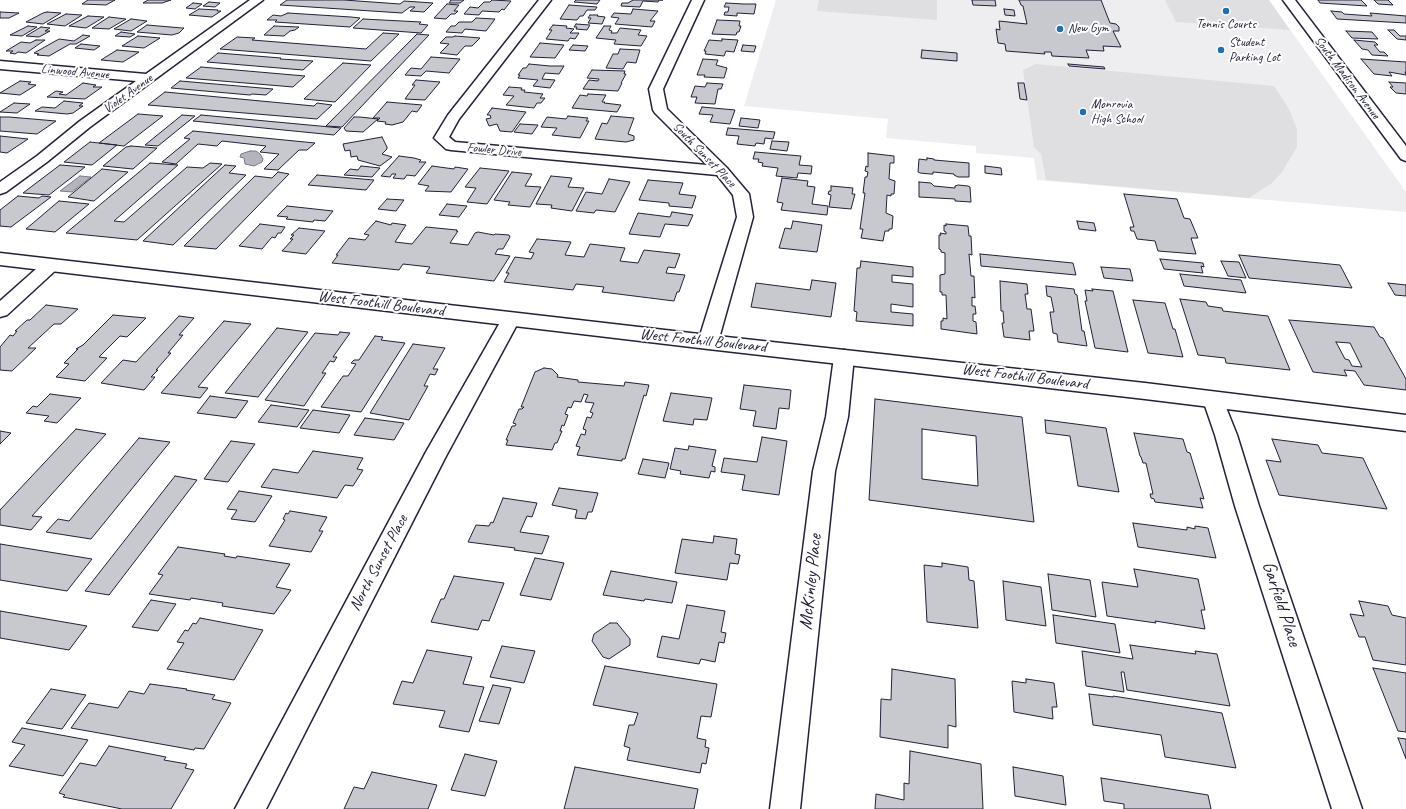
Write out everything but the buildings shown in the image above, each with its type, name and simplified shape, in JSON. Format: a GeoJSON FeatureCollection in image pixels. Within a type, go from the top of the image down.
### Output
{"type":"FeatureCollection","features":[{"type":"Feature","properties":{"kind":"main road","name":"West Foothill Boulevard"},"geometry":{"type":"LineString","coordinates":[[0,259],[708,342],[844,356],[1406,423]]}},
{"type":"Feature","properties":{"kind":"street","name":"Violet Avenue"},"geometry":{"type":"LineString","coordinates":[[0,189],[42,159],[85,124],[258,0]]}},
{"type":"Feature","properties":{"kind":"street","name":"Fowler Drive"},"geometry":{"type":"LineString","coordinates":[[545,0],[453,118],[441,138],[450,146],[722,171]]}},
{"type":"Feature","properties":{"kind":"street","name":"South Sunset Place"},"geometry":{"type":"LineString","coordinates":[[698,0],[656,89],[660,110],[722,171],[741,194],[745,216],[708,342]]}},
{"type":"Feature","properties":{"kind":"street","name":"South Madison Avenue"},"geometry":{"type":"LineString","coordinates":[[1289,0],[1406,156]]}},
{"type":"Feature","properties":{"kind":"street","name":"Linwood Avenue"},"geometry":{"type":"LineString","coordinates":[[0,65],[150,78]]}},
{"type":"Feature","properties":{"kind":"street"},"geometry":{"type":"LineString","coordinates":[[0,311],[51,265]]}},
{"type":"Feature","properties":{"kind":"street","name":"North Sunset Place"},"geometry":{"type":"LineString","coordinates":[[250,809],[434,458],[511,319]]}},
{"type":"Feature","properties":{"kind":"street","name":"McKinley Place"},"geometry":{"type":"LineString","coordinates":[[785,809],[824,470],[836,417],[844,356]]}},
{"type":"Feature","properties":{"kind":"street","name":"Garfield Place"},"geometry":{"type":"LineString","coordinates":[[1213,400],[1226,435],[1247,506],[1347,809]]}},
{"type":"Feature","properties":{"kind":"shaded area","name":"Monrovia High School"},"geometry":{"type":"Polygon","coordinates":[[[776,0],[1269,0],[1406,192],[1406,212],[1037,180],[1034,158],[976,153],[976,146],[886,138],[888,119],[744,106],[776,0]]]}},
{"type":"Feature","properties":{"kind":"shaded area"},"geometry":{"type":"Polygon","coordinates":[[[819,0],[937,0],[937,20],[817,11],[819,0]]]}},
{"type":"Feature","properties":{"kind":"shaded area","name":"Tennis Courts"},"geometry":{"type":"Polygon","coordinates":[[[1165,0],[1269,0],[1290,30],[1176,22],[1165,0]]]}},
{"type":"Feature","properties":{"kind":"shaded area"},"geometry":{"type":"Polygon","coordinates":[[[1036,64],[1274,86],[1289,109],[1297,129],[1297,147],[1282,172],[1272,183],[1249,198],[1046,180],[1041,154],[1034,147],[1023,70],[1036,64]]]}},
{"type":"Feature","properties":{"kind":"shaded area"},"geometry":{"type":"Polygon","coordinates":[[[256,151],[260,154],[263,159],[262,162],[254,166],[245,164],[244,158],[240,157],[241,154],[256,151]]]}},
{"type":"Feature","properties":{"kind":"shaded area"},"geometry":{"type":"Polygon","coordinates":[[[80,176],[91,177],[72,192],[60,191],[80,176]]]}},
{"type":"Feature","properties":{"kind":"place","name":"Tennis Courts"},"geometry":{"type":"Point","coordinates":[1226,11]}},
{"type":"Feature","properties":{"kind":"place","name":"New Gym"},"geometry":{"type":"Point","coordinates":[1060,29]}},
{"type":"Feature","properties":{"kind":"place","name":"Student Parking Lot"},"geometry":{"type":"Point","coordinates":[1221,50]}},
{"type":"Feature","properties":{"kind":"place","name":"Monrovia High School"},"geometry":{"type":"Point","coordinates":[1083,112]}}]}
